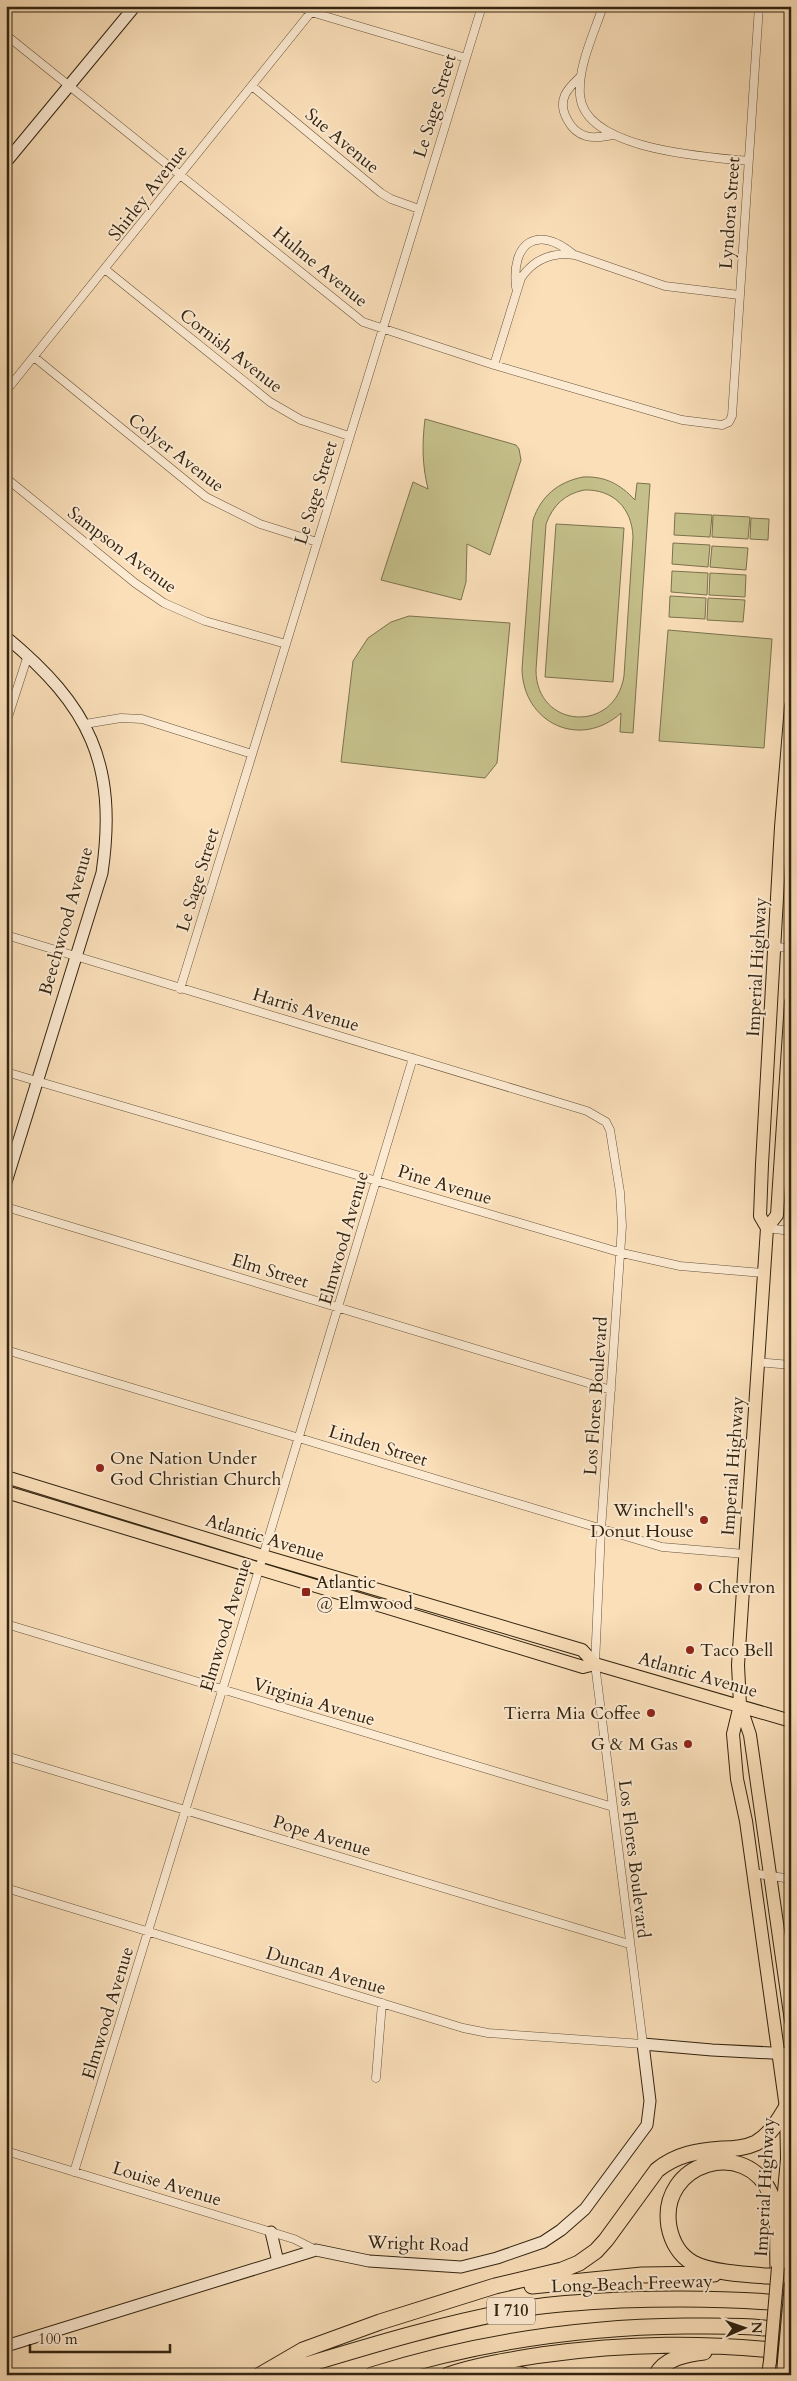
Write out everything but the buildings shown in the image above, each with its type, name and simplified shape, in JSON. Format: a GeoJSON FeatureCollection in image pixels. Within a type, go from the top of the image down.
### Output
{"type":"FeatureCollection","features":[{"type":"Feature","properties":{"kind":"highway"},"geometry":{"type":"LineString","coordinates":[[479,2293],[495,2286],[562,2270],[578,2263],[596,2251],[606,2240],[657,2170],[667,2162],[688,2153],[752,2145],[770,2132],[786,2108]]}},
{"type":"Feature","properties":{"kind":"highway"},"geometry":{"type":"LineString","coordinates":[[778,2267],[777,2217],[771,2196],[765,2184],[756,2174],[737,2164],[714,2162],[689,2172],[679,2182],[671,2194],[668,2220],[671,2236],[676,2248],[693,2263],[704,2268],[791,2278]]}},
{"type":"Feature","properties":{"kind":"highway"},"geometry":{"type":"LineString","coordinates":[[260,2375],[303,2350],[422,2308],[479,2293],[590,2279],[748,2274]]}},
{"type":"Feature","properties":{"kind":"highway","name":"Long Beach Freeway"},"geometry":{"type":"LineString","coordinates":[[273,2375],[408,2334],[524,2308],[584,2302],[712,2298],[791,2304]]}},
{"type":"Feature","properties":{"kind":"highway","name":"I 710"},"geometry":{"type":"LineString","coordinates":[[372,2375],[470,2348],[528,2337],[648,2326],[761,2327],[791,2331]]}},
{"type":"Feature","properties":{"kind":"highway"},"geometry":{"type":"LineString","coordinates":[[448,2375],[468,2368],[509,2360],[582,2350],[664,2345],[717,2345],[750,2348],[787,2356]]}},
{"type":"Feature","properties":{"kind":"highway"},"geometry":{"type":"LineString","coordinates":[[656,2375],[673,2360],[689,2354],[750,2348]]}},
{"type":"Feature","properties":{"kind":"highway"},"geometry":{"type":"LineString","coordinates":[[458,2375],[499,2370],[523,2375]]}},
{"type":"Feature","properties":{"kind":"main road","name":"Imperial Highway"},"geometry":{"type":"LineString","coordinates":[[767,1228],[760,1216],[775,947],[786,828],[791,708]]}},
{"type":"Feature","properties":{"kind":"main road","name":"Imperial Highway"},"geometry":{"type":"LineString","coordinates":[[791,1002],[776,1215],[767,1228],[763,1273],[738,1666],[740,1705],[750,1735],[791,2021]]}},
{"type":"Feature","properties":{"kind":"main road","name":"Atlantic Avenue"},"geometry":{"type":"LineString","coordinates":[[6,1478],[582,1650],[595,1664]]}},
{"type":"Feature","properties":{"kind":"main road","name":"Atlantic Avenue"},"geometry":{"type":"LineString","coordinates":[[6,1492],[583,1667],[595,1664],[791,1721]]}},
{"type":"Feature","properties":{"kind":"main road","name":"Imperial Highway"},"geometry":{"type":"LineString","coordinates":[[740,1705],[733,1734],[752,1873],[784,2054],[787,2159],[768,2375]]}},
{"type":"Feature","properties":{"kind":"main road"},"geometry":{"type":"LineString","coordinates":[[783,2375],[787,2356],[791,2283]]}},
{"type":"Feature","properties":{"kind":"street"},"geometry":{"type":"LineString","coordinates":[[6,162],[135,6]]}},
{"type":"Feature","properties":{"kind":"street"},"geometry":{"type":"LineString","coordinates":[[300,6],[311,12],[466,58]]}},
{"type":"Feature","properties":{"kind":"street","name":"Le Sage Street"},"geometry":{"type":"LineString","coordinates":[[180,988],[482,6]]}},
{"type":"Feature","properties":{"kind":"street"},"geometry":{"type":"LineString","coordinates":[[604,6],[580,77],[580,98],[586,112],[597,125],[614,135],[682,154],[748,161]]}},
{"type":"Feature","properties":{"kind":"street","name":"Lyndora Street"},"geometry":{"type":"LineString","coordinates":[[730,422],[732,416],[759,6]]}},
{"type":"Feature","properties":{"kind":"street","name":"Shirley Avenue"},"geometry":{"type":"LineString","coordinates":[[6,391],[106,270],[311,12]]}},
{"type":"Feature","properties":{"kind":"street","name":"Hulme Avenue"},"geometry":{"type":"LineString","coordinates":[[6,35],[363,322],[494,365],[682,420],[722,425],[730,422]]}},
{"type":"Feature","properties":{"kind":"street"},"geometry":{"type":"LineString","coordinates":[[580,77],[564,96],[563,106],[568,122],[576,131],[586,136],[614,135]]}},
{"type":"Feature","properties":{"kind":"street","name":"Sue Avenue"},"geometry":{"type":"LineString","coordinates":[[252,86],[381,193],[391,199],[419,209]]}},
{"type":"Feature","properties":{"kind":"street"},"geometry":{"type":"LineString","coordinates":[[516,290],[514,272],[516,259],[523,249],[534,241],[550,239],[562,244],[575,255]]}},
{"type":"Feature","properties":{"kind":"street"},"geometry":{"type":"LineString","coordinates":[[494,365],[516,290],[527,269],[539,260],[551,255],[562,253],[575,255],[665,286],[739,295]]}},
{"type":"Feature","properties":{"kind":"street","name":"Cornish Avenue"},"geometry":{"type":"LineString","coordinates":[[106,270],[270,402],[302,420],[349,436]]}},
{"type":"Feature","properties":{"kind":"street","name":"Colyer Avenue"},"geometry":{"type":"LineString","coordinates":[[34,358],[206,497],[260,524],[317,542]]}},
{"type":"Feature","properties":{"kind":"street","name":"Sampson Avenue"},"geometry":{"type":"LineString","coordinates":[[6,478],[135,583],[164,603],[205,621],[286,644]]}},
{"type":"Feature","properties":{"kind":"street","name":"Beechwood Avenue"},"geometry":{"type":"LineString","coordinates":[[6,637],[28,655],[60,687],[85,724],[101,767],[107,820],[102,873],[6,1182]]}},
{"type":"Feature","properties":{"kind":"street"},"geometry":{"type":"LineString","coordinates":[[6,722],[28,655]]}},
{"type":"Feature","properties":{"kind":"street"},"geometry":{"type":"LineString","coordinates":[[85,724],[121,718],[142,719],[252,754]]}},
{"type":"Feature","properties":{"kind":"street","name":"Harris Avenue"},"geometry":{"type":"LineString","coordinates":[[6,935],[596,1115]]}},
{"type":"Feature","properties":{"kind":"street"},"geometry":{"type":"LineString","coordinates":[[775,947],[791,948]]}},
{"type":"Feature","properties":{"kind":"street","name":"Elmwood Avenue"},"geometry":{"type":"LineString","coordinates":[[74,2172],[149,1932],[413,1058]]}},
{"type":"Feature","properties":{"kind":"street","name":"Pine Avenue"},"geometry":{"type":"LineString","coordinates":[[6,1072],[622,1253],[680,1266],[763,1273]]}},
{"type":"Feature","properties":{"kind":"street","name":"Los Flores Boulevard"},"geometry":{"type":"LineString","coordinates":[[596,1115],[606,1122],[613,1139],[620,1192],[622,1253],[611,1390],[595,1664],[643,2044]]}},
{"type":"Feature","properties":{"kind":"street","name":"Elm Street"},"geometry":{"type":"LineString","coordinates":[[6,1208],[611,1390]]}},
{"type":"Feature","properties":{"kind":"street"},"geometry":{"type":"LineString","coordinates":[[767,1228],[791,1230]]}},
{"type":"Feature","properties":{"kind":"street","name":"Linden Street"},"geometry":{"type":"LineString","coordinates":[[6,1350],[662,1547],[745,1554]]}},
{"type":"Feature","properties":{"kind":"street"},"geometry":{"type":"LineString","coordinates":[[757,1362],[791,1365]]}},
{"type":"Feature","properties":{"kind":"street","name":"Virginia Avenue"},"geometry":{"type":"LineString","coordinates":[[6,1624],[612,1807]]}},
{"type":"Feature","properties":{"kind":"street","name":"Pope Avenue"},"geometry":{"type":"LineString","coordinates":[[6,1756],[629,1944]]}},
{"type":"Feature","properties":{"kind":"street"},"geometry":{"type":"LineString","coordinates":[[752,1873],[791,1879]]}},
{"type":"Feature","properties":{"kind":"street","name":"Duncan Avenue"},"geometry":{"type":"LineString","coordinates":[[6,1888],[463,2028],[488,2033],[643,2044]]}},
{"type":"Feature","properties":{"kind":"street"},"geometry":{"type":"LineString","coordinates":[[376,2078],[382,2004]]}},
{"type":"Feature","properties":{"kind":"street"},"geometry":{"type":"LineString","coordinates":[[643,2044],[784,2054]]}},
{"type":"Feature","properties":{"kind":"street","name":"Wright Road"},"geometry":{"type":"LineString","coordinates":[[6,2346],[316,2250],[369,2261],[461,2267],[533,2246],[555,2234],[585,2209],[647,2125],[650,2101],[643,2044]]}},
{"type":"Feature","properties":{"kind":"street","name":"Louise Avenue"},"geometry":{"type":"LineString","coordinates":[[6,2151],[294,2239],[316,2250]]}},
{"type":"Feature","properties":{"kind":"street"},"geometry":{"type":"LineString","coordinates":[[271,2232],[278,2262]]}},
{"type":"Feature","properties":{"kind":"shaded area"},"geometry":{"type":"Polygon","coordinates":[[[425,419],[516,445],[519,449],[521,460],[490,555],[467,544],[466,582],[461,600],[381,580],[413,482],[428,489],[423,454],[425,419]]]}},
{"type":"Feature","properties":{"kind":"shaded area"},"geometry":{"type":"Polygon","coordinates":[[[591,477],[612,482],[635,500],[637,483],[650,484],[633,733],[620,732],[621,713],[605,724],[588,729],[572,730],[556,725],[543,716],[532,704],[525,688],[522,669],[533,520],[536,511],[552,491],[558,486],[574,479],[591,477]],[[584,490],[577,492],[560,501],[552,511],[546,524],[536,670],[539,690],[548,704],[561,713],[577,717],[592,715],[606,708],[618,695],[624,676],[633,537],[632,527],[625,509],[619,502],[604,493],[584,490]]]}},
{"type":"Feature","properties":{"kind":"shaded area"},"geometry":{"type":"Polygon","coordinates":[[[675,513],[712,515],[710,537],[674,535],[675,513]]]}},
{"type":"Feature","properties":{"kind":"shaded area"},"geometry":{"type":"Polygon","coordinates":[[[713,515],[750,517],[748,539],[712,537],[713,515]]]}},
{"type":"Feature","properties":{"kind":"shaded area"},"geometry":{"type":"Polygon","coordinates":[[[751,518],[769,519],[768,540],[750,539],[751,518]]]}},
{"type":"Feature","properties":{"kind":"shaded area"},"geometry":{"type":"Polygon","coordinates":[[[556,524],[624,528],[613,682],[545,677],[556,524]]]}},
{"type":"Feature","properties":{"kind":"shaded area"},"geometry":{"type":"Polygon","coordinates":[[[673,543],[710,545],[708,567],[672,564],[673,543]]]}},
{"type":"Feature","properties":{"kind":"shaded area"},"geometry":{"type":"Polygon","coordinates":[[[712,546],[748,548],[746,570],[710,567],[712,546]]]}},
{"type":"Feature","properties":{"kind":"shaded area"},"geometry":{"type":"Polygon","coordinates":[[[672,571],[708,573],[707,595],[671,592],[672,571]]]}},
{"type":"Feature","properties":{"kind":"shaded area"},"geometry":{"type":"Polygon","coordinates":[[[710,573],[746,575],[745,597],[709,595],[710,573]]]}},
{"type":"Feature","properties":{"kind":"shaded area"},"geometry":{"type":"Polygon","coordinates":[[[670,596],[706,598],[705,619],[669,617],[670,596]]]}},
{"type":"Feature","properties":{"kind":"shaded area"},"geometry":{"type":"Polygon","coordinates":[[[708,598],[745,600],[743,622],[707,620],[708,598]]]}},
{"type":"Feature","properties":{"kind":"shaded area"},"geometry":{"type":"Polygon","coordinates":[[[409,616],[510,623],[497,763],[485,778],[341,762],[353,661],[368,638],[391,622],[409,616]]]}},
{"type":"Feature","properties":{"kind":"shaded area"},"geometry":{"type":"Polygon","coordinates":[[[668,630],[772,639],[764,748],[659,741],[668,630]]]}},
{"type":"Feature","properties":{"kind":"place","name":"One Nation Under God Christian Church"},"geometry":{"type":"Point","coordinates":[100,1468]}},
{"type":"Feature","properties":{"kind":"place","name":"Winchell's Donut House"},"geometry":{"type":"Point","coordinates":[704,1520]}},
{"type":"Feature","properties":{"kind":"place","name":"Chevron"},"geometry":{"type":"Point","coordinates":[698,1587]}},
{"type":"Feature","properties":{"kind":"place","name":"Atlantic @ Elmwood"},"geometry":{"type":"Point","coordinates":[306,1592]}},
{"type":"Feature","properties":{"kind":"place","name":"Taco Bell"},"geometry":{"type":"Point","coordinates":[690,1650]}},
{"type":"Feature","properties":{"kind":"place","name":"Tierra Mia Coffee"},"geometry":{"type":"Point","coordinates":[651,1713]}},
{"type":"Feature","properties":{"kind":"place","name":"G & M Gas"},"geometry":{"type":"Point","coordinates":[688,1744]}}]}
